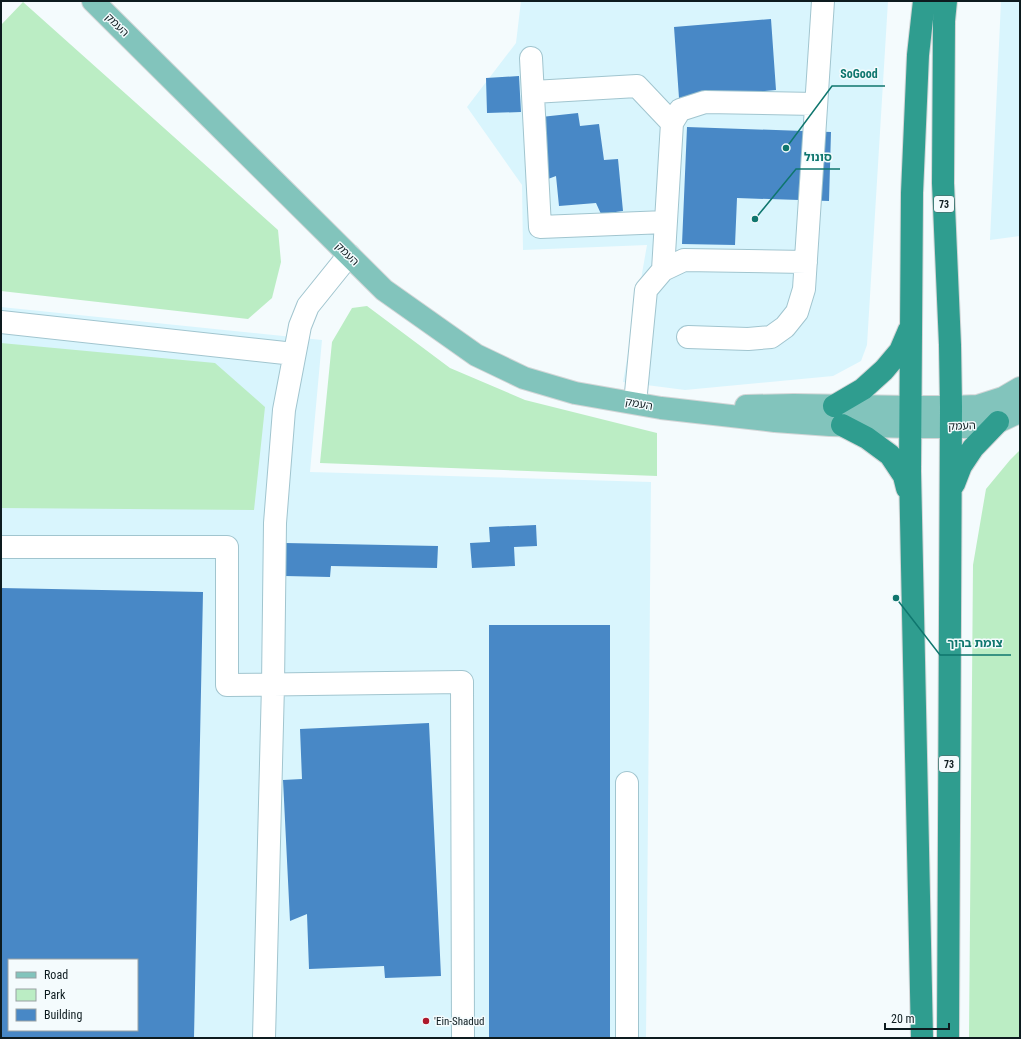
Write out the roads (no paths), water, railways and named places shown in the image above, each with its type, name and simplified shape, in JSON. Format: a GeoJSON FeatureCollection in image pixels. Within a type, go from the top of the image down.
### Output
{"type":"FeatureCollection","features":[{"type":"Feature","properties":{"kind":"highway"},"geometry":{"type":"LineString","coordinates":[[922,1038],[911,501],[911,417],[912,193],[918,55],[924,1]]}},
{"type":"Feature","properties":{"kind":"highway","name":"73"},"geometry":{"type":"LineString","coordinates":[[946,1],[944,21],[943,183],[950,345],[951,417],[948,1038]]}},
{"type":"Feature","properties":{"kind":"highway"},"geometry":{"type":"LineString","coordinates":[[911,501],[904,476],[890,455],[838,415],[884,370],[900,351],[912,323]]}},
{"type":"Feature","properties":{"kind":"highway"},"geometry":{"type":"LineString","coordinates":[[951,491],[961,466],[973,448],[998,422]]}},
{"type":"Feature","properties":{"kind":"main road","name":"העמק"},"geometry":{"type":"LineString","coordinates":[[93,1],[384,290],[476,356],[524,378],[575,393],[661,408],[794,405],[838,415],[951,417],[976,427],[998,422],[1020,410]]}},
{"type":"Feature","properties":{"kind":"main road","name":"העמק"},"geometry":{"type":"LineString","coordinates":[[951,417],[1003,398],[1020,388]]}},
{"type":"Feature","properties":{"kind":"street"},"geometry":{"type":"LineString","coordinates":[[688,336],[748,339],[771,337],[785,328],[797,312],[804,289],[822,1]]}},
{"type":"Feature","properties":{"kind":"street"},"geometry":{"type":"LineString","coordinates":[[531,58],[540,227],[666,222]]}},
{"type":"Feature","properties":{"kind":"street"},"geometry":{"type":"LineString","coordinates":[[533,92],[637,86],[672,123]]}},
{"type":"Feature","properties":{"kind":"street"},"geometry":{"type":"LineString","coordinates":[[663,270],[672,123],[680,110],[705,102],[816,104]]}},
{"type":"Feature","properties":{"kind":"street"},"geometry":{"type":"LineString","coordinates":[[264,1038],[275,523],[284,410],[300,326],[308,306],[348,255]]}},
{"type":"Feature","properties":{"kind":"street"},"geometry":{"type":"LineString","coordinates":[[635,403],[646,290],[663,270],[684,260],[806,262]]}},
{"type":"Feature","properties":{"kind":"street"},"geometry":{"type":"LineString","coordinates":[[1,322],[294,354]]}},
{"type":"Feature","properties":{"kind":"street"},"geometry":{"type":"LineString","coordinates":[[1,547],[227,547],[227,685],[462,682],[463,1038]]}},
{"type":"Feature","properties":{"kind":"street"},"geometry":{"type":"LineString","coordinates":[[627,783],[627,1038]]}},
{"type":"Feature","properties":{"kind":"place","name":"SoGood"},"geometry":{"type":"Point","coordinates":[786,148]}},
{"type":"Feature","properties":{"kind":"place","name":"סונול"},"geometry":{"type":"Point","coordinates":[755,219]}},
{"type":"Feature","properties":{"kind":"place","name":"צומת ברוך"},"geometry":{"type":"Point","coordinates":[896,598]}},
{"type":"Feature","properties":{"kind":"place","name":"'Ein-Shadud"},"geometry":{"type":"Point","coordinates":[426,1021]}}]}
